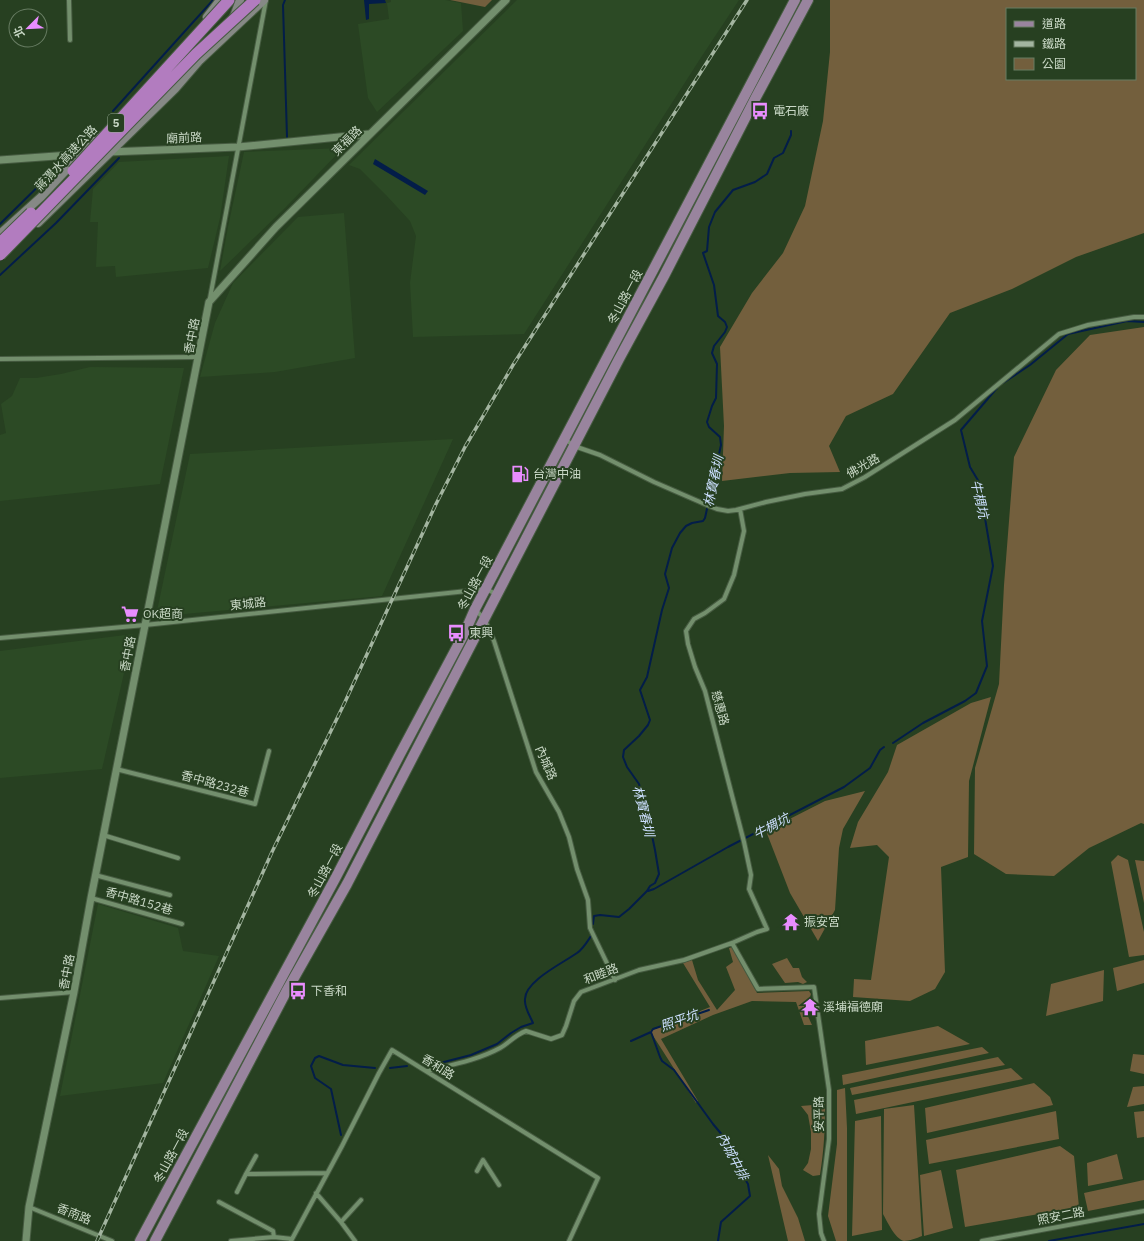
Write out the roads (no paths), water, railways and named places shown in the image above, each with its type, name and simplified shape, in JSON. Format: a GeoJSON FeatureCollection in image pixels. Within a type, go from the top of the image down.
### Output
{"type":"FeatureCollection","features":[{"type":"Feature","properties":{"kind":"highway","name":"蔣渭水高速公路"},"geometry":{"type":"LineString","coordinates":[[0,243],[47,198],[229,0]]}},
{"type":"Feature","properties":{"kind":"highway","name":"蔣渭水高速公路"},"geometry":{"type":"LineString","coordinates":[[0,255],[196,54],[256,0]]}},
{"type":"Feature","properties":{"kind":"main road"},"geometry":{"type":"LineString","coordinates":[[0,234],[41,197],[80,154],[163,71],[197,31],[220,0]]}},
{"type":"Feature","properties":{"kind":"main road"},"geometry":{"type":"LineString","coordinates":[[227,35],[240,0]]}},
{"type":"Feature","properties":{"kind":"main road"},"geometry":{"type":"LineString","coordinates":[[0,259],[58,205],[109,152],[174,89],[200,60],[265,0]]}},
{"type":"Feature","properties":{"kind":"main road","name":"冬山路一段"},"geometry":{"type":"LineString","coordinates":[[140,1241],[336,877],[795,0]]}},
{"type":"Feature","properties":{"kind":"main road","name":"冬山路一段"},"geometry":{"type":"LineString","coordinates":[[155,1241],[286,992],[347,884],[619,359],[808,0]]}},
{"type":"Feature","properties":{"kind":"main road"},"geometry":{"type":"LineString","coordinates":[[760,68],[770,73]]}},
{"type":"Feature","properties":{"kind":"main road"},"geometry":{"type":"LineString","coordinates":[[336,877],[347,884]]}},
{"type":"Feature","properties":{"kind":"main road"},"geometry":{"type":"LineString","coordinates":[[277,986],[286,992]]}},
{"type":"Feature","properties":{"kind":"street"},"geometry":{"type":"LineString","coordinates":[[69,0],[70,40]]}},
{"type":"Feature","properties":{"kind":"street","name":"香中路"},"geometry":{"type":"LineString","coordinates":[[26,1241],[29,1207],[74,992],[95,875],[210,302],[265,0]]}},
{"type":"Feature","properties":{"kind":"street","name":"東福路"},"geometry":{"type":"LineString","coordinates":[[210,302],[276,227],[506,0]]}},
{"type":"Feature","properties":{"kind":"street","name":"廟前路"},"geometry":{"type":"LineString","coordinates":[[0,160],[109,152],[238,147],[369,134]]}},
{"type":"Feature","properties":{"kind":"street","name":"佛光路"},"geometry":{"type":"LineString","coordinates":[[565,439],[574,446],[600,456],[654,482],[717,509],[728,511],[805,494],[842,489],[866,478],[955,420],[1059,334],[1088,325],[1134,317],[1144,317]]}},
{"type":"Feature","properties":{"kind":"street"},"geometry":{"type":"LineString","coordinates":[[0,359],[199,357]]}},
{"type":"Feature","properties":{"kind":"street","name":"慈惠路"},"geometry":{"type":"LineString","coordinates":[[740,509],[744,531],[734,575],[724,599],[694,619],[686,631],[688,644],[695,667],[705,691],[752,875],[749,889],[767,929]]}},
{"type":"Feature","properties":{"kind":"street"},"geometry":{"type":"LineString","coordinates":[[486,589],[497,594]]}},
{"type":"Feature","properties":{"kind":"street","name":"東城路"},"geometry":{"type":"LineString","coordinates":[[0,638],[145,625],[486,589]]}},
{"type":"Feature","properties":{"kind":"street","name":"內城路"},"geometry":{"type":"LineString","coordinates":[[475,609],[484,618],[494,641],[536,772],[559,812],[569,837],[577,869],[588,900],[590,928],[616,980]]}},
{"type":"Feature","properties":{"kind":"street","name":"香中路232巷"},"geometry":{"type":"LineString","coordinates":[[116,769],[255,804],[269,751]]}},
{"type":"Feature","properties":{"kind":"street"},"geometry":{"type":"LineString","coordinates":[[103,836],[178,858]]}},
{"type":"Feature","properties":{"kind":"street"},"geometry":{"type":"LineString","coordinates":[[95,875],[170,895]]}},
{"type":"Feature","properties":{"kind":"street","name":"香中路152巷"},"geometry":{"type":"LineString","coordinates":[[91,898],[182,924]]}},
{"type":"Feature","properties":{"kind":"street","name":"和睦路"},"geometry":{"type":"LineString","coordinates":[[427,1071],[475,1058],[500,1048],[518,1034],[526,1031],[550,1040],[562,1035],[574,1002],[581,992],[639,970],[684,960],[767,929]]}},
{"type":"Feature","properties":{"kind":"street","name":"安平路"},"geometry":{"type":"LineString","coordinates":[[732,943],[758,989],[814,987],[829,1090],[829,1139],[819,1214],[821,1233],[824,1241]]}},
{"type":"Feature","properties":{"kind":"street"},"geometry":{"type":"LineString","coordinates":[[0,998],[74,992]]}},
{"type":"Feature","properties":{"kind":"street","name":"香和路"},"geometry":{"type":"LineString","coordinates":[[292,1240],[392,1050],[598,1178],[570,1241]]}},
{"type":"Feature","properties":{"kind":"street"},"geometry":{"type":"LineString","coordinates":[[237,1192],[256,1156]]}},
{"type":"Feature","properties":{"kind":"street"},"geometry":{"type":"LineString","coordinates":[[477,1171],[483,1160],[499,1185]]}},
{"type":"Feature","properties":{"kind":"street"},"geometry":{"type":"LineString","coordinates":[[246,1174],[327,1173]]}},
{"type":"Feature","properties":{"kind":"street"},"geometry":{"type":"LineString","coordinates":[[316,1193],[355,1241]]}},
{"type":"Feature","properties":{"kind":"street"},"geometry":{"type":"LineString","coordinates":[[341,1222],[361,1200]]}},
{"type":"Feature","properties":{"kind":"street"},"geometry":{"type":"LineString","coordinates":[[219,1202],[273,1231],[274,1237]]}},
{"type":"Feature","properties":{"kind":"street","name":"香南路"},"geometry":{"type":"LineString","coordinates":[[29,1207],[112,1241]]}},
{"type":"Feature","properties":{"kind":"street","name":"照安二路"},"geometry":{"type":"LineString","coordinates":[[982,1241],[1144,1211]]}},
{"type":"Feature","properties":{"kind":"street"},"geometry":{"type":"LineString","coordinates":[[231,1241],[274,1237],[292,1240]]}},
{"type":"Feature","properties":{"kind":"water"},"geometry":{"type":"Polygon","coordinates":[[[364,0],[385,0],[386,3],[369,4],[369,19],[366,20],[364,0]]]}},
{"type":"Feature","properties":{"kind":"water"},"geometry":{"type":"Polygon","coordinates":[[[375,159],[428,191],[425,195],[373,164],[375,159]]]}},
{"type":"Feature","properties":{"kind":"waterway"},"geometry":{"type":"LineString","coordinates":[[113,111],[213,0]]}},
{"type":"Feature","properties":{"kind":"waterway"},"geometry":{"type":"LineString","coordinates":[[285,0],[283,5],[287,137]]}},
{"type":"Feature","properties":{"kind":"waterway","name":"林寶春圳"},"geometry":{"type":"LineString","coordinates":[[593,924],[594,916],[600,915],[619,917],[629,909],[650,886],[655,883],[659,874],[649,821],[639,784],[627,767],[623,757],[624,750],[639,736],[650,720],[640,690],[647,677],[662,610],[669,588],[665,574],[672,548],[680,533],[686,526],[703,521],[705,518],[721,445],[720,437],[709,427],[707,422],[716,398],[717,364],[712,353],[714,346],[727,327],[725,322],[718,316],[714,285],[703,253],[707,251],[709,227],[715,212],[733,190],[755,182],[767,174],[774,158],[783,153],[791,135],[791,131]]}},
{"type":"Feature","properties":{"kind":"waterway"},"geometry":{"type":"LineString","coordinates":[[0,275],[56,223],[119,158]]}},
{"type":"Feature","properties":{"kind":"waterway"},"geometry":{"type":"LineString","coordinates":[[0,224],[65,160]]}},
{"type":"Feature","properties":{"kind":"waterway","name":"牛椆坑"},"geometry":{"type":"LineString","coordinates":[[1003,383],[1030,365],[1068,334],[1127,321],[1144,322]]}},
{"type":"Feature","properties":{"kind":"waterway","name":"牛椆坑"},"geometry":{"type":"LineString","coordinates":[[893,743],[923,723],[965,701],[976,693],[987,666],[982,621],[993,566],[979,482],[970,467],[961,430],[997,388]]}},
{"type":"Feature","properties":{"kind":"waterway","name":"牛椆坑"},"geometry":{"type":"LineString","coordinates":[[648,891],[728,847],[844,787],[870,768],[880,750],[884,747]]}},
{"type":"Feature","properties":{"kind":"waterway","name":"林寶春圳"},"geometry":{"type":"LineString","coordinates":[[428,1063],[440,1063],[471,1055],[497,1044],[521,1027],[533,1023],[525,1005],[527,992],[538,979],[579,951],[591,936]]}},
{"type":"Feature","properties":{"kind":"waterway","name":"照平坑"},"geometry":{"type":"LineString","coordinates":[[631,1041],[651,1032],[653,1029],[709,1010]]}},
{"type":"Feature","properties":{"kind":"waterway","name":"內城中排"},"geometry":{"type":"LineString","coordinates":[[651,1032],[662,1061],[674,1070],[713,1124],[728,1142],[729,1153],[748,1184],[750,1196],[721,1222],[718,1241]]}},
{"type":"Feature","properties":{"kind":"waterway","name":"林寶春圳"},"geometry":{"type":"LineString","coordinates":[[341,1135],[331,1089],[315,1078],[311,1066],[315,1058],[319,1056],[343,1065],[375,1068]]}},
{"type":"Feature","properties":{"kind":"waterway","name":"林寶春圳"},"geometry":{"type":"LineString","coordinates":[[390,1068],[407,1066]]}},
{"type":"Feature","properties":{"kind":"waterway"},"geometry":{"type":"LineString","coordinates":[[1049,1241],[1144,1224]]}},
{"type":"Feature","properties":{"kind":"railway"},"geometry":{"type":"LineString","coordinates":[[97,1241],[272,852],[345,702],[436,504],[465,447],[513,365],[747,0]]}},
{"type":"Feature","properties":{"kind":"place","name":"電石廠"},"geometry":{"type":"Point","coordinates":[760,111]}},
{"type":"Feature","properties":{"kind":"place","name":"台灣中油"},"geometry":{"type":"Point","coordinates":[520,474]}},
{"type":"Feature","properties":{"kind":"place","name":"OK超商"},"geometry":{"type":"Point","coordinates":[130,614]}},
{"type":"Feature","properties":{"kind":"place","name":"東興"},"geometry":{"type":"Point","coordinates":[456,633]}},
{"type":"Feature","properties":{"kind":"place","name":"振安宮"},"geometry":{"type":"Point","coordinates":[791,922]}},
{"type":"Feature","properties":{"kind":"place","name":"下香和"},"geometry":{"type":"Point","coordinates":[298,991]}},
{"type":"Feature","properties":{"kind":"place","name":"溪埔福德廟"},"geometry":{"type":"Point","coordinates":[810,1007]}}]}
